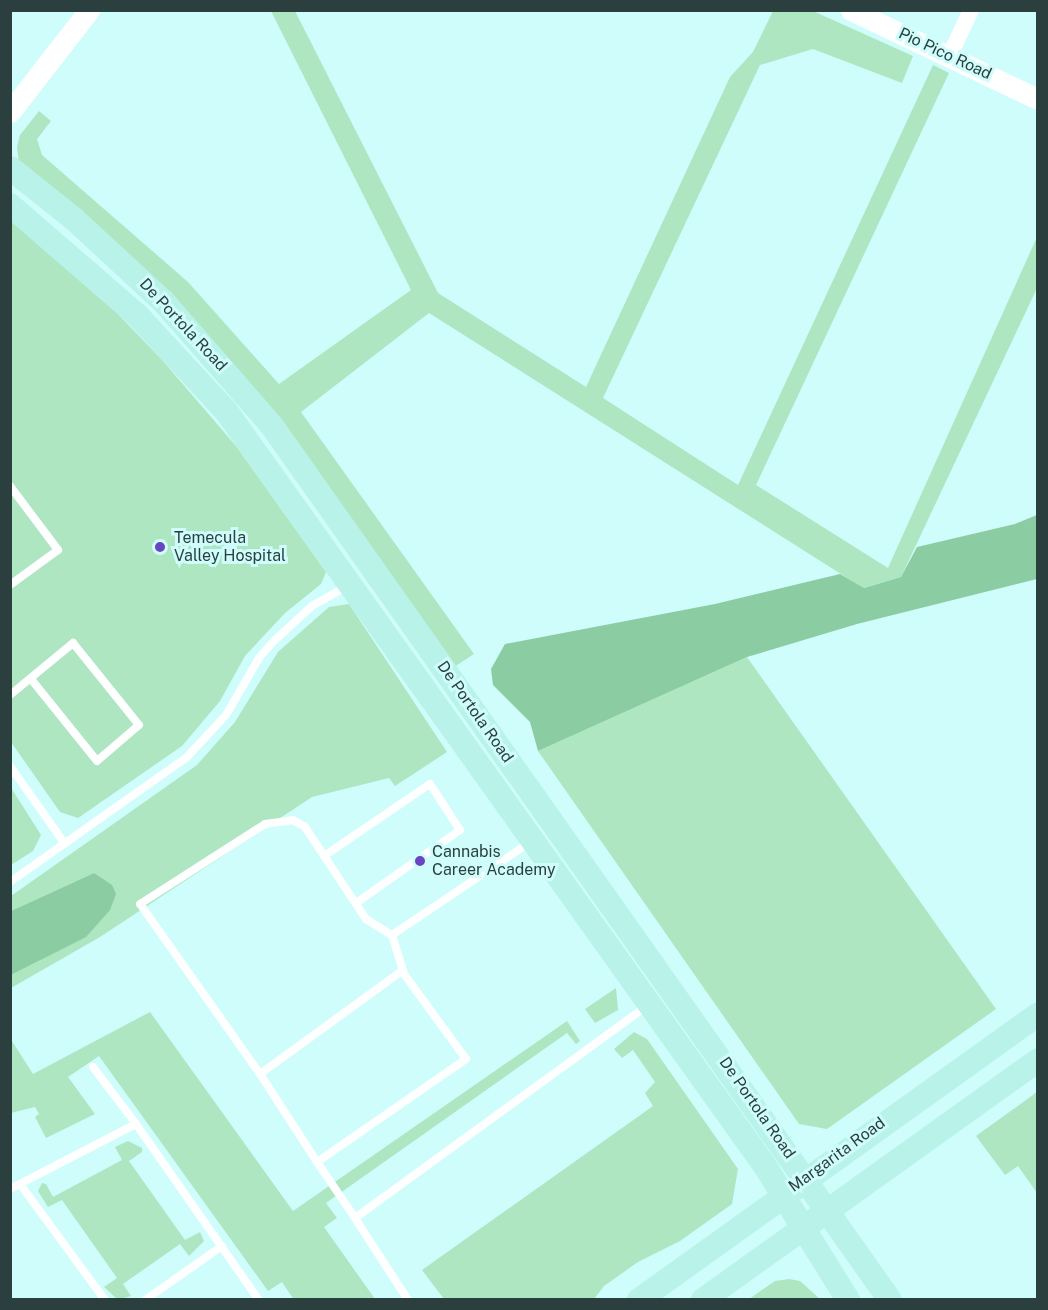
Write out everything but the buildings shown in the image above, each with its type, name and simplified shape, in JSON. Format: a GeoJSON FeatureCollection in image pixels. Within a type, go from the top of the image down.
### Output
{"type":"FeatureCollection","features":[{"type":"Feature","properties":{"kind":"main road","name":"De Portola Road"},"geometry":{"type":"LineString","coordinates":[[10,168],[74,219],[164,301],[239,385],[353,536],[890,1299]]}},
{"type":"Feature","properties":{"kind":"main road","name":"De Portola Road"},"geometry":{"type":"LineString","coordinates":[[10,205],[88,269],[190,371],[226,411],[353,584],[650,1004],[783,1195],[848,1299]]}},
{"type":"Feature","properties":{"kind":"main road"},"geometry":{"type":"LineString","coordinates":[[353,584],[365,583],[377,589],[474,727],[491,748],[508,758]]}},
{"type":"Feature","properties":{"kind":"main road","name":"Margarita Road"},"geometry":{"type":"LineString","coordinates":[[639,1299],[1038,1014]]}},
{"type":"Feature","properties":{"kind":"main road"},"geometry":{"type":"LineString","coordinates":[[703,1299],[1038,1060]]}},
{"type":"Feature","properties":{"kind":"street"},"geometry":{"type":"LineString","coordinates":[[10,112],[75,23],[89,10]]}},
{"type":"Feature","properties":{"kind":"street","name":"Pio Pico Road"},"geometry":{"type":"LineString","coordinates":[[851,10],[950,55],[1038,99]]}},
{"type":"Feature","properties":{"kind":"street"},"geometry":{"type":"LineString","coordinates":[[950,55],[971,10]]}},
{"type":"Feature","properties":{"kind":"lane"},"geometry":{"type":"LineString","coordinates":[[10,486],[58,550],[11,584]]}},
{"type":"Feature","properties":{"kind":"lane"},"geometry":{"type":"LineString","coordinates":[[10,882],[187,757],[226,715],[259,658],[274,641],[312,606],[353,584]]}},
{"type":"Feature","properties":{"kind":"lane"},"geometry":{"type":"LineString","coordinates":[[10,695],[73,643],[139,725],[97,760],[31,679]]}},
{"type":"Feature","properties":{"kind":"lane"},"geometry":{"type":"LineString","coordinates":[[10,766],[64,844]]}},
{"type":"Feature","properties":{"kind":"lane"},"geometry":{"type":"LineString","coordinates":[[324,856],[430,784],[460,830],[356,903]]}},
{"type":"Feature","properties":{"kind":"lane"},"geometry":{"type":"LineString","coordinates":[[317,1162],[466,1059],[403,970],[392,935],[366,919],[305,827],[293,820],[265,824],[140,904],[260,1074],[317,1162],[408,1299]]}},
{"type":"Feature","properties":{"kind":"lane"},"geometry":{"type":"LineString","coordinates":[[392,935],[533,841]]}},
{"type":"Feature","properties":{"kind":"lane"},"geometry":{"type":"LineString","coordinates":[[260,1074],[403,970]]}},
{"type":"Feature","properties":{"kind":"lane"},"geometry":{"type":"LineString","coordinates":[[355,1218],[650,1004]]}},
{"type":"Feature","properties":{"kind":"lane"},"geometry":{"type":"LineString","coordinates":[[93,1067],[136,1124],[259,1299]]}},
{"type":"Feature","properties":{"kind":"lane"},"geometry":{"type":"LineString","coordinates":[[10,1189],[136,1124]]}},
{"type":"Feature","properties":{"kind":"lane"},"geometry":{"type":"LineString","coordinates":[[20,1184],[105,1299]]}},
{"type":"Feature","properties":{"kind":"lane"},"geometry":{"type":"LineString","coordinates":[[145,1299],[222,1246]]}},
{"type":"Feature","properties":{"kind":"green space"},"geometry":{"type":"Polygon","coordinates":[[[271,11],[295,11],[438,293],[586,387],[730,77],[753,52],[773,11],[813,11],[913,56],[902,83],[813,49],[760,65],[603,398],[738,485],[933,65],[949,73],[756,485],[888,568],[1037,237],[1037,288],[901,577],[863,588],[429,313],[301,412],[474,654],[454,667],[310,461],[19,163],[17,147],[20,135],[39,111],[51,121],[37,139],[42,155],[188,282],[279,384],[411,290],[271,11]]]}},
{"type":"Feature","properties":{"kind":"green space","name":"Temecula Valley Hospital"},"geometry":{"type":"Polygon","coordinates":[[[10,216],[71,265],[163,361],[236,446],[326,572],[321,584],[285,613],[245,656],[220,701],[182,746],[78,818],[60,812],[11,742],[10,216]]]}},
{"type":"Feature","properties":{"kind":"green space"},"geometry":{"type":"Polygon","coordinates":[[[1037,515],[1037,579],[857,624],[747,657],[538,751],[530,722],[493,685],[491,669],[505,644],[715,604],[840,574],[864,588],[901,577],[917,547],[1015,524],[1037,515]]]}},
{"type":"Feature","properties":{"kind":"green space"},"geometry":{"type":"Polygon","coordinates":[[[349,604],[447,752],[395,786],[389,778],[312,797],[100,937],[11,988],[11,975],[41,960],[94,873],[11,911],[11,896],[197,765],[235,722],[278,652],[329,607],[349,604]]]}},
{"type":"Feature","properties":{"kind":"green space"},"geometry":{"type":"Polygon","coordinates":[[[747,657],[996,1009],[827,1129],[799,1124],[538,751],[747,657]]]}},
{"type":"Feature","properties":{"kind":"green space"},"geometry":{"type":"Polygon","coordinates":[[[10,786],[41,835],[33,851],[11,865],[10,786]]]}},
{"type":"Feature","properties":{"kind":"green space"},"geometry":{"type":"Polygon","coordinates":[[[94,873],[112,885],[116,894],[110,910],[86,937],[11,975],[11,911],[94,873]]]}},
{"type":"Feature","properties":{"kind":"green space"},"geometry":{"type":"Polygon","coordinates":[[[616,988],[618,1010],[595,1023],[585,1009],[616,988]]]}},
{"type":"Feature","properties":{"kind":"green space"},"geometry":{"type":"Polygon","coordinates":[[[150,1012],[293,1211],[567,1021],[580,1041],[576,1044],[567,1033],[326,1203],[337,1218],[324,1227],[375,1299],[294,1300],[282,1282],[268,1291],[99,1056],[68,1077],[95,1114],[46,1138],[35,1117],[39,1114],[35,1107],[11,1113],[10,1038],[33,1074],[150,1012]]]}},
{"type":"Feature","properties":{"kind":"green space"},"geometry":{"type":"Polygon","coordinates":[[[634,1032],[647,1039],[738,1169],[732,1204],[680,1241],[638,1262],[604,1286],[594,1299],[444,1299],[422,1270],[653,1106],[645,1093],[655,1082],[633,1050],[622,1058],[614,1049],[634,1032]]]}},
{"type":"Feature","properties":{"kind":"green space"},"geometry":{"type":"Polygon","coordinates":[[[1037,1092],[1037,1193],[1018,1166],[1005,1175],[976,1136],[1037,1092]]]}},
{"type":"Feature","properties":{"kind":"green space"},"geometry":{"type":"Polygon","coordinates":[[[128,1141],[142,1148],[142,1152],[129,1161],[185,1240],[200,1232],[204,1241],[189,1256],[180,1244],[123,1284],[131,1296],[118,1300],[104,1287],[117,1278],[62,1200],[48,1207],[38,1191],[42,1183],[46,1184],[53,1197],[122,1160],[115,1147],[128,1141]]]}},
{"type":"Feature","properties":{"kind":"green space"},"geometry":{"type":"Polygon","coordinates":[[[789,1279],[800,1281],[820,1299],[749,1299],[775,1281],[789,1279]]]}},
{"type":"Feature","properties":{"kind":"place","name":"Temecula Valley Hospital"},"geometry":{"type":"Point","coordinates":[160,547]}},
{"type":"Feature","properties":{"kind":"place","name":"Cannabis Career Academy"},"geometry":{"type":"Point","coordinates":[420,861]}}]}
